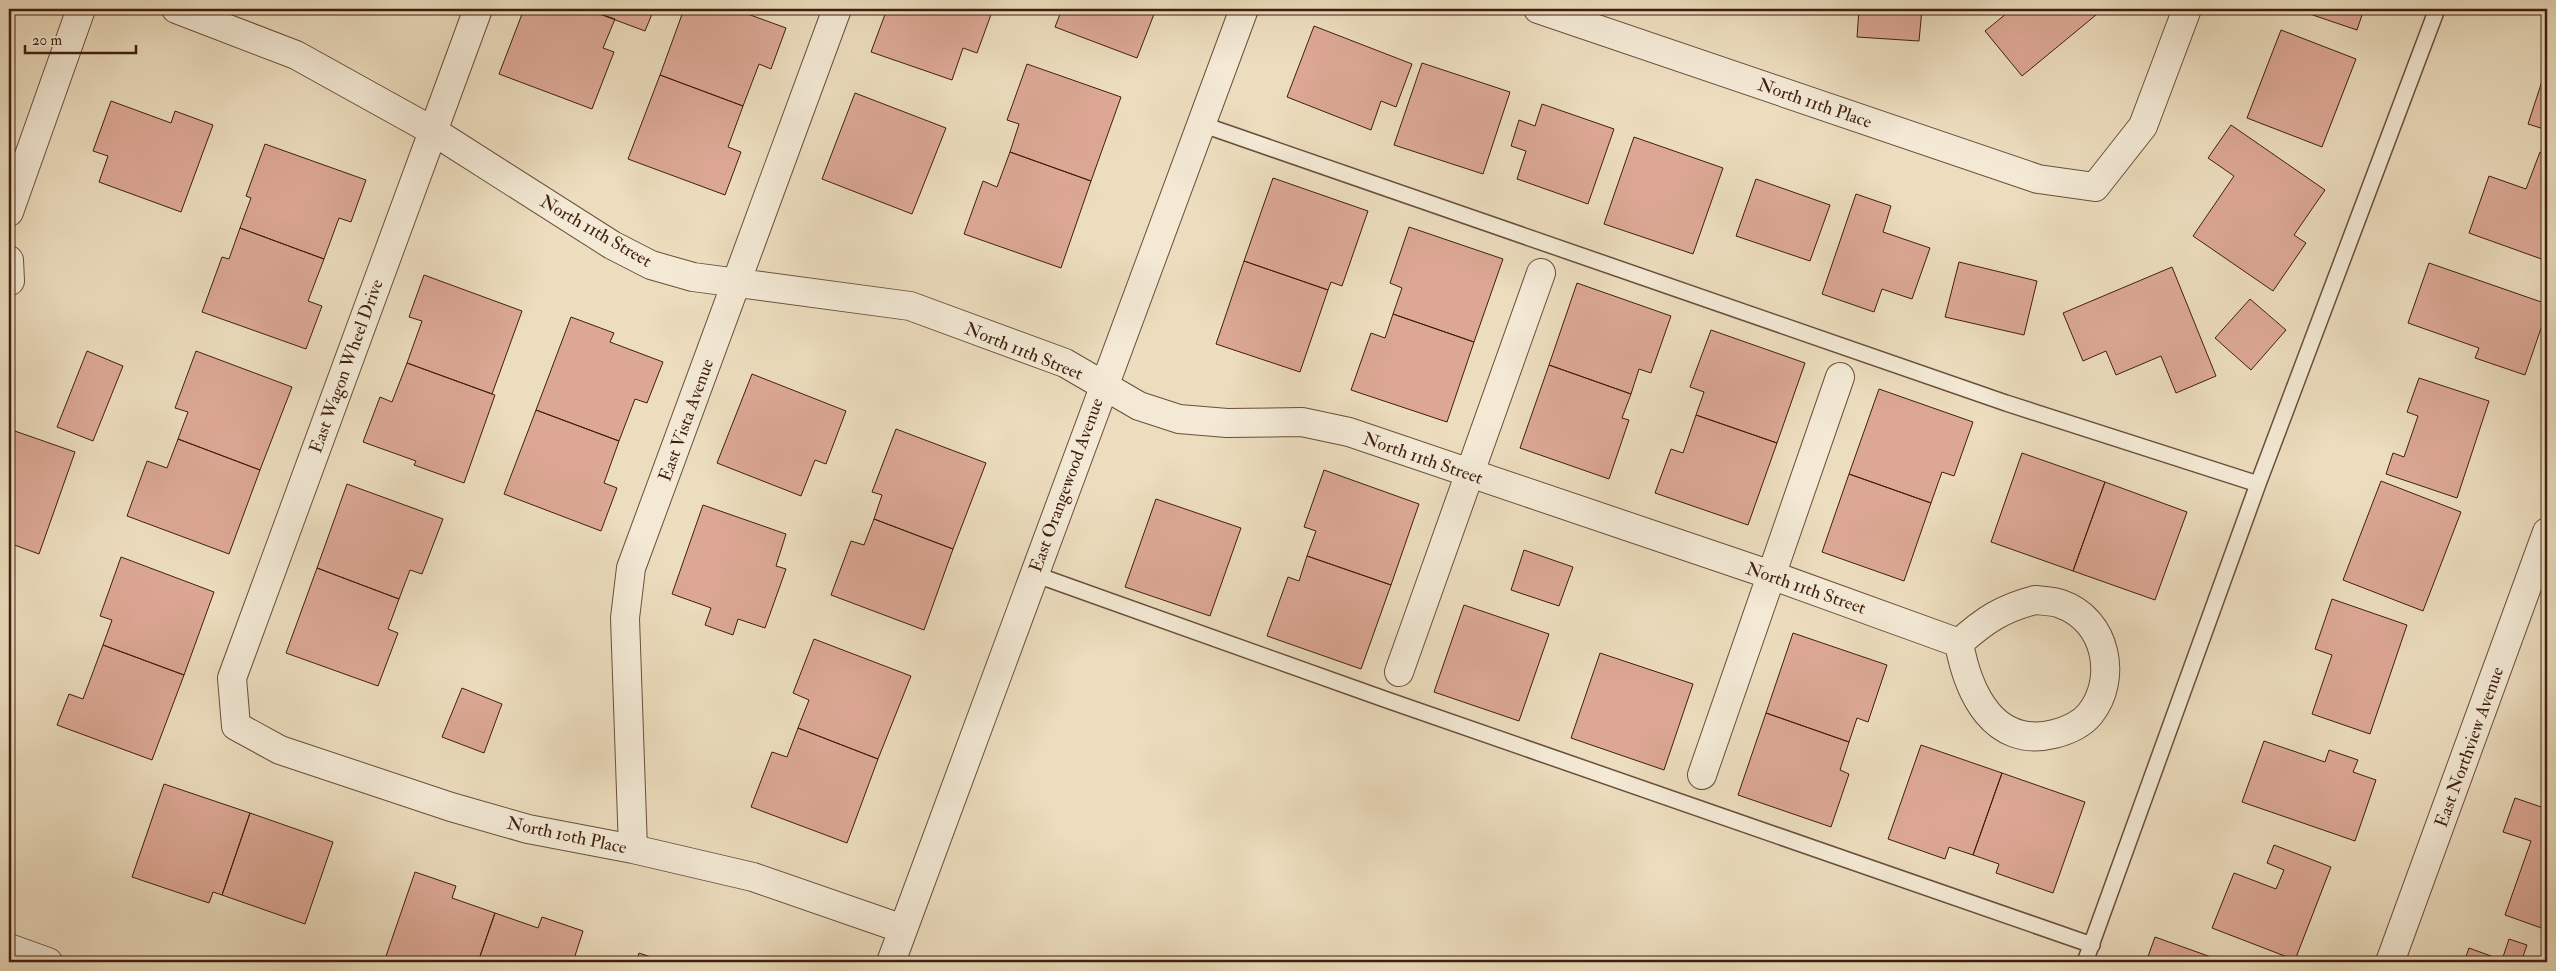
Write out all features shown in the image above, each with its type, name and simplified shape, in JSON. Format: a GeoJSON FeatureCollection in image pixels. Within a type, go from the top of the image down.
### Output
{"type":"FeatureCollection","features":[{"type":"Feature","properties":{"kind":"street"},"geometry":{"type":"LineString","coordinates":[[9,212],[81,9]]}},
{"type":"Feature","properties":{"kind":"street","name":"North 11th Street"},"geometry":{"type":"LineString","coordinates":[[176,9],[296,55],[433,131],[612,245],[651,265],[693,278],[910,306],[1064,364],[1138,406],[1179,419],[1227,423],[1302,422],[1349,432],[1771,575],[1958,642]]}},
{"type":"Feature","properties":{"kind":"street","name":"East Wagon Wheel Drive"},"geometry":{"type":"LineString","coordinates":[[236,726],[232,678],[478,9]]}},
{"type":"Feature","properties":{"kind":"street","name":"East Vista Avenue"},"geometry":{"type":"LineString","coordinates":[[633,849],[625,618],[631,568],[837,9]]}},
{"type":"Feature","properties":{"kind":"street","name":"East Orangewood Avenue"},"geometry":{"type":"LineString","coordinates":[[890,962],[1244,9]]}},
{"type":"Feature","properties":{"kind":"street","name":"North 11th Place"},"geometry":{"type":"LineString","coordinates":[[1538,9],[2038,179],[2095,187],[2143,126],[2187,9]]}},
{"type":"Feature","properties":{"kind":"street"},"geometry":{"type":"LineString","coordinates":[[1400,672],[1541,273]]}},
{"type":"Feature","properties":{"kind":"street"},"geometry":{"type":"LineString","coordinates":[[1702,775],[1840,378]]}},
{"type":"Feature","properties":{"kind":"street","name":"East Northview Avenue"},"geometry":{"type":"LineString","coordinates":[[2390,962],[2547,532]]}},
{"type":"Feature","properties":{"kind":"street"},"geometry":{"type":"LineString","coordinates":[[2035,600],[2062,604],[2084,618],[2100,639],[2107,666],[2103,692],[2089,715],[2067,731],[2041,737],[2015,734],[1992,720],[1976,698],[1964,672],[1958,642],[1982,622],[2009,607],[2035,600]]}},
{"type":"Feature","properties":{"kind":"street","name":"North 10th Place"},"geometry":{"type":"LineString","coordinates":[[236,726],[280,750],[451,806],[528,829],[633,849],[753,877],[903,929]]}},
{"type":"Feature","properties":{"kind":"street"},"geometry":{"type":"LineString","coordinates":[[9,948],[48,962]]}},
{"type":"Feature","properties":{"kind":"lane"},"geometry":{"type":"LineString","coordinates":[[2085,962],[2258,484],[2437,9]]}},
{"type":"Feature","properties":{"kind":"lane"},"geometry":{"type":"LineString","coordinates":[[1200,124],[1997,400],[2258,484]]}},
{"type":"Feature","properties":{"kind":"lane"},"geometry":{"type":"LineString","coordinates":[[1034,574],[1387,700],[2092,945]]}},
{"type":"Feature","properties":{"kind":"building"},"geometry":{"type":"Polygon","coordinates":[[[524,9],[586,9],[615,19],[603,48],[614,52],[592,109],[499,74],[524,9]]]}},
{"type":"Feature","properties":{"kind":"building"},"geometry":{"type":"Polygon","coordinates":[[[586,9],[654,9],[645,31],[586,9]]]}},
{"type":"Feature","properties":{"kind":"building"},"geometry":{"type":"Polygon","coordinates":[[[684,9],[734,9],[786,28],[771,69],[759,64],[743,106],[660,75],[684,9]]]}},
{"type":"Feature","properties":{"kind":"building"},"geometry":{"type":"Polygon","coordinates":[[[887,9],[899,14],[901,9],[993,9],[977,53],[963,48],[952,80],[871,52],[887,9]]]}},
{"type":"Feature","properties":{"kind":"building"},"geometry":{"type":"Polygon","coordinates":[[[1062,9],[1156,9],[1137,58],[1055,27],[1062,9]]]}},
{"type":"Feature","properties":{"kind":"building"},"geometry":{"type":"Polygon","coordinates":[[[1859,9],[1922,9],[1919,41],[1857,37],[1859,9]]]}},
{"type":"Feature","properties":{"kind":"building"},"geometry":{"type":"Polygon","coordinates":[[[2012,9],[2102,10],[2022,76],[1985,31],[2012,9]]]}},
{"type":"Feature","properties":{"kind":"building"},"geometry":{"type":"Polygon","coordinates":[[[2295,9],[2364,9],[2357,30],[2295,9]]]}},
{"type":"Feature","properties":{"kind":"building"},"geometry":{"type":"Polygon","coordinates":[[[1314,26],[1412,64],[1396,107],[1381,101],[1371,130],[1287,97],[1314,26]]]}},
{"type":"Feature","properties":{"kind":"building"},"geometry":{"type":"Polygon","coordinates":[[[2281,30],[2356,59],[2322,147],[2247,118],[2281,30]]]}},
{"type":"Feature","properties":{"kind":"building"},"geometry":{"type":"Polygon","coordinates":[[[1422,63],[1510,92],[1483,174],[1394,145],[1422,63]]]}},
{"type":"Feature","properties":{"kind":"building"},"geometry":{"type":"Polygon","coordinates":[[[1027,64],[1121,97],[1091,181],[1010,152],[1019,124],[1007,120],[1027,64]]]}},
{"type":"Feature","properties":{"kind":"building"},"geometry":{"type":"Polygon","coordinates":[[[2547,66],[2547,130],[2528,124],[2547,66]]]}},
{"type":"Feature","properties":{"kind":"building"},"geometry":{"type":"Polygon","coordinates":[[[660,75],[743,106],[728,147],[741,152],[725,195],[628,159],[660,75]]]}},
{"type":"Feature","properties":{"kind":"building"},"geometry":{"type":"Polygon","coordinates":[[[855,93],[946,128],[912,214],[822,179],[855,93]]]}},
{"type":"Feature","properties":{"kind":"building"},"geometry":{"type":"Polygon","coordinates":[[[111,101],[171,123],[175,111],[213,125],[181,212],[99,182],[108,156],[93,151],[111,101]]]}},
{"type":"Feature","properties":{"kind":"building"},"geometry":{"type":"Polygon","coordinates":[[[1542,104],[1614,129],[1588,204],[1517,179],[1526,151],[1511,146],[1519,120],[1535,126],[1542,104]]]}},
{"type":"Feature","properties":{"kind":"building"},"geometry":{"type":"Polygon","coordinates":[[[2231,125],[2325,190],[2294,235],[2306,243],[2273,291],[2193,236],[2234,176],[2208,158],[2231,125]]]}},
{"type":"Feature","properties":{"kind":"building"},"geometry":{"type":"Polygon","coordinates":[[[1634,137],[1723,168],[1693,254],[1604,224],[1634,137]]]}},
{"type":"Feature","properties":{"kind":"building"},"geometry":{"type":"Polygon","coordinates":[[[265,144],[366,180],[351,222],[339,218],[324,259],[240,228],[251,198],[246,196],[265,144]]]}},
{"type":"Feature","properties":{"kind":"building"},"geometry":{"type":"Polygon","coordinates":[[[1010,152],[1091,181],[1061,268],[964,234],[983,181],[997,187],[1010,152]]]}},
{"type":"Feature","properties":{"kind":"building"},"geometry":{"type":"Polygon","coordinates":[[[2540,152],[2547,154],[2547,261],[2469,233],[2489,176],[2526,189],[2540,152]]]}},
{"type":"Feature","properties":{"kind":"building"},"geometry":{"type":"Polygon","coordinates":[[[1273,178],[1368,211],[1342,286],[1331,282],[1328,290],[1244,261],[1273,178]]]}},
{"type":"Feature","properties":{"kind":"building"},"geometry":{"type":"Polygon","coordinates":[[[1756,179],[1830,205],[1810,261],[1736,236],[1756,179]]]}},
{"type":"Feature","properties":{"kind":"building"},"geometry":{"type":"Polygon","coordinates":[[[1856,194],[1891,206],[1883,232],[1930,248],[1912,299],[1882,289],[1874,312],[1822,294],[1856,194]]]}},
{"type":"Feature","properties":{"kind":"building"},"geometry":{"type":"Polygon","coordinates":[[[1409,227],[1503,259],[1474,342],[1393,314],[1402,288],[1390,283],[1409,227]]]}},
{"type":"Feature","properties":{"kind":"building"},"geometry":{"type":"Polygon","coordinates":[[[240,228],[324,259],[308,301],[322,306],[306,349],[202,312],[222,257],[229,259],[240,228]]]}},
{"type":"Feature","properties":{"kind":"building"},"geometry":{"type":"Polygon","coordinates":[[[1244,261],[1328,290],[1300,372],[1216,344],[1244,261]]]}},
{"type":"Feature","properties":{"kind":"building"},"geometry":{"type":"Polygon","coordinates":[[[1959,262],[2037,281],[2024,335],[1945,317],[1959,262]]]}},
{"type":"Feature","properties":{"kind":"building"},"geometry":{"type":"Polygon","coordinates":[[[2429,263],[2547,304],[2547,311],[2525,375],[2475,358],[2479,348],[2408,323],[2429,263]]]}},
{"type":"Feature","properties":{"kind":"building"},"geometry":{"type":"Polygon","coordinates":[[[2172,267],[2216,376],[2176,393],[2161,356],[2116,375],[2106,351],[2083,361],[2063,313],[2172,267]]]}},
{"type":"Feature","properties":{"kind":"building"},"geometry":{"type":"Polygon","coordinates":[[[424,275],[522,311],[492,394],[407,363],[422,321],[409,317],[424,275]]]}},
{"type":"Feature","properties":{"kind":"building"},"geometry":{"type":"Polygon","coordinates":[[[1577,283],[1671,316],[1651,373],[1639,369],[1631,394],[1549,365],[1577,283]]]}},
{"type":"Feature","properties":{"kind":"building"},"geometry":{"type":"Polygon","coordinates":[[[2250,299],[2286,330],[2251,370],[2215,338],[2250,299]]]}},
{"type":"Feature","properties":{"kind":"building"},"geometry":{"type":"Polygon","coordinates":[[[1393,314],[1474,342],[1447,422],[1351,390],[1371,333],[1385,338],[1393,314]]]}},
{"type":"Feature","properties":{"kind":"building"},"geometry":{"type":"Polygon","coordinates":[[[571,317],[614,333],[610,342],[663,362],[647,403],[635,399],[619,441],[536,410],[571,317]]]}},
{"type":"Feature","properties":{"kind":"building"},"geometry":{"type":"Polygon","coordinates":[[[1711,330],[1805,363],[1777,443],[1696,415],[1704,392],[1690,387],[1711,330]]]}},
{"type":"Feature","properties":{"kind":"building"},"geometry":{"type":"Polygon","coordinates":[[[87,351],[123,366],[93,441],[57,427],[87,351]]]}},
{"type":"Feature","properties":{"kind":"building"},"geometry":{"type":"Polygon","coordinates":[[[196,351],[292,387],[260,470],[178,439],[188,412],[175,408],[196,351]]]}},
{"type":"Feature","properties":{"kind":"building"},"geometry":{"type":"Polygon","coordinates":[[[407,363],[495,395],[464,483],[414,465],[416,461],[363,442],[380,397],[392,402],[407,363]]]}},
{"type":"Feature","properties":{"kind":"building"},"geometry":{"type":"Polygon","coordinates":[[[1549,365],[1631,394],[1622,418],[1629,420],[1609,479],[1520,448],[1549,365]]]}},
{"type":"Feature","properties":{"kind":"building"},"geometry":{"type":"Polygon","coordinates":[[[752,374],[846,411],[826,464],[815,460],[801,496],[717,463],[752,374]]]}},
{"type":"Feature","properties":{"kind":"building"},"geometry":{"type":"Polygon","coordinates":[[[2419,378],[2489,401],[2457,498],[2386,474],[2393,453],[2404,457],[2418,416],[2407,412],[2419,378]]]}},
{"type":"Feature","properties":{"kind":"building"},"geometry":{"type":"Polygon","coordinates":[[[1879,389],[1973,422],[1954,476],[1942,472],[1931,503],[1849,474],[1879,389]]]}},
{"type":"Feature","properties":{"kind":"building"},"geometry":{"type":"Polygon","coordinates":[[[536,410],[619,441],[604,483],[617,488],[601,531],[504,494],[536,410]]]}},
{"type":"Feature","properties":{"kind":"building"},"geometry":{"type":"Polygon","coordinates":[[[1696,415],[1777,443],[1748,525],[1655,493],[1671,449],[1683,453],[1696,415]]]}},
{"type":"Feature","properties":{"kind":"building"},"geometry":{"type":"Polygon","coordinates":[[[9,429],[75,452],[39,554],[9,543],[9,429]]]}},
{"type":"Feature","properties":{"kind":"building"},"geometry":{"type":"Polygon","coordinates":[[[896,429],[986,463],[953,549],[874,519],[882,495],[872,492],[896,429]]]}},
{"type":"Feature","properties":{"kind":"building"},"geometry":{"type":"Polygon","coordinates":[[[178,439],[260,470],[229,554],[127,516],[147,461],[167,468],[178,439]]]}},
{"type":"Feature","properties":{"kind":"building"},"geometry":{"type":"Polygon","coordinates":[[[2022,453],[2105,482],[2073,571],[1991,542],[2022,453]]]}},
{"type":"Feature","properties":{"kind":"building"},"geometry":{"type":"Polygon","coordinates":[[[1324,470],[1419,504],[1391,585],[1307,556],[1316,531],[1304,527],[1324,470]]]}},
{"type":"Feature","properties":{"kind":"building"},"geometry":{"type":"Polygon","coordinates":[[[1849,474],[1931,503],[1904,581],[1822,552],[1849,474]]]}},
{"type":"Feature","properties":{"kind":"building"},"geometry":{"type":"Polygon","coordinates":[[[2381,481],[2461,512],[2423,611],[2343,580],[2381,481]]]}},
{"type":"Feature","properties":{"kind":"building"},"geometry":{"type":"Polygon","coordinates":[[[2105,482],[2187,512],[2155,600],[2073,571],[2105,482]]]}},
{"type":"Feature","properties":{"kind":"building"},"geometry":{"type":"Polygon","coordinates":[[[347,484],[443,519],[422,574],[410,570],[399,599],[317,568],[347,484]]]}},
{"type":"Feature","properties":{"kind":"building"},"geometry":{"type":"Polygon","coordinates":[[[1156,499],[1241,528],[1210,616],[1125,587],[1156,499]]]}},
{"type":"Feature","properties":{"kind":"building"},"geometry":{"type":"Polygon","coordinates":[[[703,505],[786,534],[776,566],[786,569],[765,628],[738,619],[733,635],[705,625],[711,608],[672,594],[703,505]]]}},
{"type":"Feature","properties":{"kind":"building"},"geometry":{"type":"Polygon","coordinates":[[[874,519],[953,549],[924,630],[831,595],[851,541],[864,545],[874,519]]]}},
{"type":"Feature","properties":{"kind":"building"},"geometry":{"type":"Polygon","coordinates":[[[1524,550],[1573,567],[1559,606],[1511,590],[1524,550]]]}},
{"type":"Feature","properties":{"kind":"building"},"geometry":{"type":"Polygon","coordinates":[[[1307,556],[1391,585],[1361,669],[1267,636],[1288,577],[1299,581],[1307,556]]]}},
{"type":"Feature","properties":{"kind":"building"},"geometry":{"type":"Polygon","coordinates":[[[121,557],[214,592],[184,675],[103,645],[112,620],[100,616],[121,557]]]}},
{"type":"Feature","properties":{"kind":"building"},"geometry":{"type":"Polygon","coordinates":[[[317,568],[399,599],[388,629],[398,633],[378,686],[286,653],[317,568]]]}},
{"type":"Feature","properties":{"kind":"building"},"geometry":{"type":"Polygon","coordinates":[[[2332,599],[2407,625],[2370,734],[2312,714],[2332,655],[2315,649],[2332,599]]]}},
{"type":"Feature","properties":{"kind":"building"},"geometry":{"type":"Polygon","coordinates":[[[1464,605],[1549,634],[1519,721],[1434,692],[1464,605]]]}},
{"type":"Feature","properties":{"kind":"building"},"geometry":{"type":"Polygon","coordinates":[[[1793,633],[1887,665],[1868,722],[1857,718],[1849,742],[1766,713],[1793,633]]]}},
{"type":"Feature","properties":{"kind":"building"},"geometry":{"type":"Polygon","coordinates":[[[814,639],[911,676],[878,759],[798,728],[809,700],[793,693],[814,639]]]}},
{"type":"Feature","properties":{"kind":"building"},"geometry":{"type":"Polygon","coordinates":[[[103,645],[184,675],[152,760],[57,725],[69,694],[83,699],[103,645]]]}},
{"type":"Feature","properties":{"kind":"building"},"geometry":{"type":"Polygon","coordinates":[[[1600,653],[1693,684],[1664,770],[1571,738],[1600,653]]]}},
{"type":"Feature","properties":{"kind":"building"},"geometry":{"type":"Polygon","coordinates":[[[462,688],[502,704],[484,753],[442,737],[462,688]]]}},
{"type":"Feature","properties":{"kind":"building"},"geometry":{"type":"Polygon","coordinates":[[[1766,713],[1849,742],[1840,770],[1849,774],[1831,827],[1738,795],[1766,713]]]}},
{"type":"Feature","properties":{"kind":"building"},"geometry":{"type":"Polygon","coordinates":[[[798,728],[878,759],[847,843],[751,807],[772,752],[787,757],[798,728]]]}},
{"type":"Feature","properties":{"kind":"building"},"geometry":{"type":"Polygon","coordinates":[[[2264,741],[2325,762],[2329,750],[2358,760],[2353,772],[2376,780],[2355,841],[2242,802],[2264,741]]]}},
{"type":"Feature","properties":{"kind":"building"},"geometry":{"type":"Polygon","coordinates":[[[1921,745],[2002,773],[1973,855],[1949,847],[1945,859],[1888,839],[1921,745]]]}},
{"type":"Feature","properties":{"kind":"building"},"geometry":{"type":"Polygon","coordinates":[[[2002,773],[2085,802],[2053,893],[1996,873],[1999,864],[1973,855],[2002,773]]]}},
{"type":"Feature","properties":{"kind":"building"},"geometry":{"type":"Polygon","coordinates":[[[164,784],[250,813],[222,895],[213,892],[209,903],[132,877],[164,784]]]}},
{"type":"Feature","properties":{"kind":"building"},"geometry":{"type":"Polygon","coordinates":[[[2515,798],[2547,809],[2547,930],[2505,915],[2531,841],[2503,832],[2515,798]]]}},
{"type":"Feature","properties":{"kind":"building"},"geometry":{"type":"Polygon","coordinates":[[[250,813],[333,842],[305,924],[222,895],[250,813]]]}},
{"type":"Feature","properties":{"kind":"building"},"geometry":{"type":"Polygon","coordinates":[[[2274,845],[2331,867],[2295,960],[2212,928],[2234,873],[2276,889],[2284,870],[2267,863],[2274,845]]]}},
{"type":"Feature","properties":{"kind":"building"},"geometry":{"type":"Polygon","coordinates":[[[415,872],[456,886],[452,898],[495,913],[478,962],[384,962],[415,872]]]}},
{"type":"Feature","properties":{"kind":"building"},"geometry":{"type":"Polygon","coordinates":[[[495,913],[538,928],[542,917],[583,931],[573,962],[478,962],[495,913]]]}},
{"type":"Feature","properties":{"kind":"building"},"geometry":{"type":"Polygon","coordinates":[[[2155,937],[2225,962],[2146,962],[2155,937]]]}},
{"type":"Feature","properties":{"kind":"building"},"geometry":{"type":"Polygon","coordinates":[[[2509,939],[2527,945],[2521,962],[2464,962],[2469,948],[2502,960],[2509,939]]]}},
{"type":"Feature","properties":{"kind":"building"},"geometry":{"type":"Polygon","coordinates":[[[639,953],[666,962],[636,962],[639,953]]]}}]}
